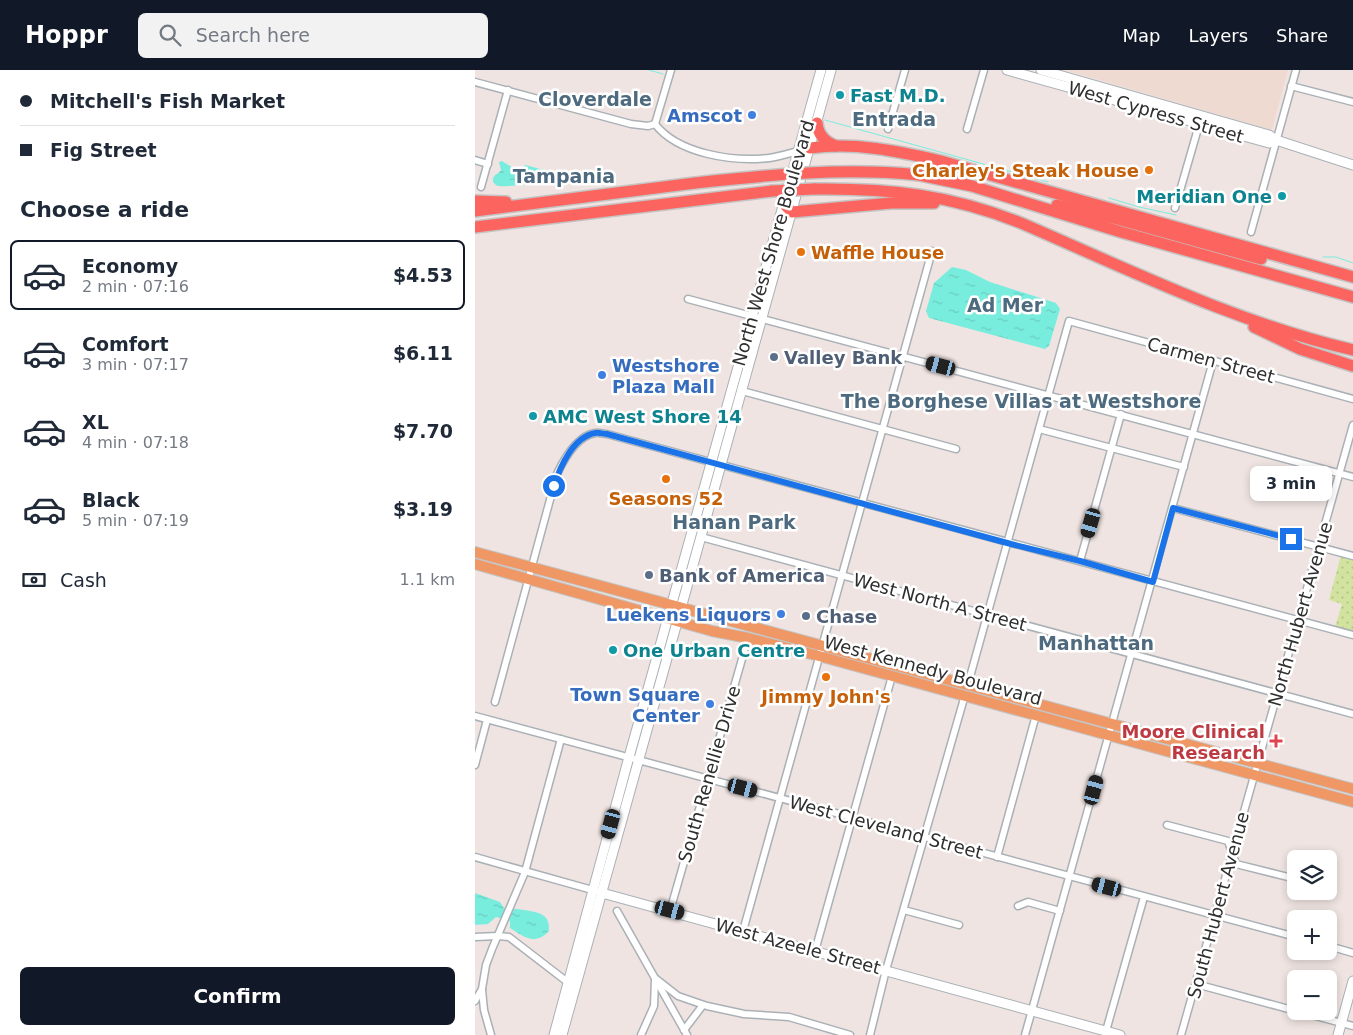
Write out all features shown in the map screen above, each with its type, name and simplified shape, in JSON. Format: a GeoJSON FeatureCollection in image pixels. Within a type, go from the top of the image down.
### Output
{"type":"FeatureCollection","features":[{"type":"Feature","properties":{"kind":"highway"},"geometry":{"type":"LineString","coordinates":[[817,123],[821,137],[836,146]]}},
{"type":"Feature","properties":{"kind":"highway"},"geometry":{"type":"LineString","coordinates":[[804,149],[836,146],[872,148],[941,161],[1353,277]]}},
{"type":"Feature","properties":{"kind":"highway"},"geometry":{"type":"LineString","coordinates":[[475,211],[695,183],[778,175],[883,172],[919,175],[984,190],[1121,232],[1353,297]]}},
{"type":"Feature","properties":{"kind":"highway"},"geometry":{"type":"LineString","coordinates":[[475,227],[773,192],[814,189],[877,190],[929,196],[984,209],[1217,307],[1292,334],[1353,350]]}},
{"type":"Feature","properties":{"kind":"highway"},"geometry":{"type":"LineString","coordinates":[[984,190],[1084,211],[1311,273],[1353,281]]}},
{"type":"Feature","properties":{"kind":"highway"},"geometry":{"type":"LineString","coordinates":[[785,199],[786,206],[792,212],[891,203],[926,202],[983,212],[1021,223]]}},
{"type":"Feature","properties":{"kind":"highway"},"geometry":{"type":"LineString","coordinates":[[475,201],[545,202]]}},
{"type":"Feature","properties":{"kind":"highway"},"geometry":{"type":"LineString","coordinates":[[1217,307],[1293,346],[1353,366]]}},
{"type":"Feature","properties":{"kind":"main road","name":"West Kennedy Boulevard"},"geometry":{"type":"LineString","coordinates":[[475,552],[1353,789]]}},
{"type":"Feature","properties":{"kind":"main road","name":"West Kennedy Boulevard"},"geometry":{"type":"LineString","coordinates":[[475,564],[722,633],[819,656],[965,695],[1353,802]]}},
{"type":"Feature","properties":{"kind":"main road"},"geometry":{"type":"LineString","coordinates":[[921,684],[939,684],[964,690],[968,684]]}},
{"type":"Feature","properties":{"kind":"main road"},"geometry":{"type":"LineString","coordinates":[[965,695],[968,691],[993,696],[1004,694]]}},
{"type":"Feature","properties":{"kind":"street"},"geometry":{"type":"LineString","coordinates":[[655,124],[671,70]]}},
{"type":"Feature","properties":{"kind":"street","name":"North West Shore Boulevard"},"geometry":{"type":"LineString","coordinates":[[571,985],[633,758],[673,619],[701,537],[722,465],[792,212],[821,70]]}},
{"type":"Feature","properties":{"kind":"street","name":"North West Shore Boulevard"},"geometry":{"type":"LineString","coordinates":[[677,606],[712,462],[785,199],[804,149],[817,123],[831,70]]}},
{"type":"Feature","properties":{"kind":"street"},"geometry":{"type":"LineString","coordinates":[[887,130],[905,70]]}},
{"type":"Feature","properties":{"kind":"street"},"geometry":{"type":"LineString","coordinates":[[967,130],[984,70]]}},
{"type":"Feature","properties":{"kind":"street","name":"West Cypress Street"},"geometry":{"type":"LineString","coordinates":[[1007,70],[1269,144],[1276,140]]}},
{"type":"Feature","properties":{"kind":"street","name":"West Cypress Street"},"geometry":{"type":"LineString","coordinates":[[1041,70],[1269,135],[1276,140],[1353,164]]}},
{"type":"Feature","properties":{"kind":"street"},"geometry":{"type":"LineString","coordinates":[[1251,232],[1296,70]]}},
{"type":"Feature","properties":{"kind":"street"},"geometry":{"type":"LineString","coordinates":[[475,82],[631,124],[648,126],[655,124]]}},
{"type":"Feature","properties":{"kind":"street"},"geometry":{"type":"LineString","coordinates":[[1291,86],[1353,102]]}},
{"type":"Feature","properties":{"kind":"street"},"geometry":{"type":"LineString","coordinates":[[481,187],[508,90]]}},
{"type":"Feature","properties":{"kind":"street"},"geometry":{"type":"LineString","coordinates":[[1175,208],[1199,125],[1210,118]]}},
{"type":"Feature","properties":{"kind":"street"},"geometry":{"type":"LineString","coordinates":[[655,124],[673,140],[703,153],[753,158],[778,156],[804,149]]}},
{"type":"Feature","properties":{"kind":"street"},"geometry":{"type":"LineString","coordinates":[[475,160],[488,164]]}},
{"type":"Feature","properties":{"kind":"street"},"geometry":{"type":"LineString","coordinates":[[743,930],[932,251]]}},
{"type":"Feature","properties":{"kind":"street"},"geometry":{"type":"LineString","coordinates":[[688,299],[1353,477]]}},
{"type":"Feature","properties":{"kind":"street","name":"Carmen Street"},"geometry":{"type":"LineString","coordinates":[[1049,395],[1069,321],[1353,399]]}},
{"type":"Feature","properties":{"kind":"street"},"geometry":{"type":"LineString","coordinates":[[1025,1035],[1153,582],[1213,361]]}},
{"type":"Feature","properties":{"kind":"street"},"geometry":{"type":"LineString","coordinates":[[742,391],[956,448]]}},
{"type":"Feature","properties":{"kind":"street"},"geometry":{"type":"LineString","coordinates":[[968,684],[1049,395]]}},
{"type":"Feature","properties":{"kind":"street"},"geometry":{"type":"LineString","coordinates":[[1080,561],[1121,414]]}},
{"type":"Feature","properties":{"kind":"street","name":"North Hubert Avenue"},"geometry":{"type":"LineString","coordinates":[[1254,775],[1353,425]]}},
{"type":"Feature","properties":{"kind":"street"},"geometry":{"type":"LineString","coordinates":[[1039,429],[1184,467]]}},
{"type":"Feature","properties":{"kind":"street"},"geometry":{"type":"LineString","coordinates":[[495,702],[557,474],[562,463],[577,444],[585,437],[595,433],[607,434],[1353,635]]}},
{"type":"Feature","properties":{"kind":"street"},"geometry":{"type":"LineString","coordinates":[[1173,508],[1353,556]]}},
{"type":"Feature","properties":{"kind":"street","name":"West North A Street"},"geometry":{"type":"LineString","coordinates":[[701,537],[1353,714]]}},
{"type":"Feature","properties":{"kind":"street","name":"South Renellie Drive"},"geometry":{"type":"LineString","coordinates":[[670,910],[748,638]]}},
{"type":"Feature","properties":{"kind":"street"},"geometry":{"type":"LineString","coordinates":[[815,950],[892,676]]}},
{"type":"Feature","properties":{"kind":"street"},"geometry":{"type":"LineString","coordinates":[[870,1035],[886,970],[965,695]]}},
{"type":"Feature","properties":{"kind":"street"},"geometry":{"type":"LineString","coordinates":[[997,857],[1037,715]]}},
{"type":"Feature","properties":{"kind":"street","name":"West Cleveland Street"},"geometry":{"type":"LineString","coordinates":[[475,716],[1287,936]]}},
{"type":"Feature","properties":{"kind":"street"},"geometry":{"type":"LineString","coordinates":[[475,765],[487,720]]}},
{"type":"Feature","properties":{"kind":"street"},"geometry":{"type":"LineString","coordinates":[[491,1035],[484,1010],[482,989],[486,965],[509,906],[525,872],[561,739]]}},
{"type":"Feature","properties":{"kind":"street","name":"South Hubert Avenue"},"geometry":{"type":"LineString","coordinates":[[1181,1035],[1254,775]]}},
{"type":"Feature","properties":{"kind":"street"},"geometry":{"type":"LineString","coordinates":[[1167,825],[1228,841],[1236,864],[1287,877]]}},
{"type":"Feature","properties":{"kind":"street","name":"West Azeele Street"},"geometry":{"type":"LineString","coordinates":[[475,857],[1120,1035]]}},
{"type":"Feature","properties":{"kind":"street"},"geometry":{"type":"LineString","coordinates":[[1106,1031],[1144,897]]}},
{"type":"Feature","properties":{"kind":"street"},"geometry":{"type":"LineString","coordinates":[[1018,906],[1028,902],[1060,911]]}},
{"type":"Feature","properties":{"kind":"street"},"geometry":{"type":"LineString","coordinates":[[903,910],[959,925]]}},
{"type":"Feature","properties":{"kind":"street"},"geometry":{"type":"LineString","coordinates":[[617,911],[685,1032],[703,1005]]}},
{"type":"Feature","properties":{"kind":"street"},"geometry":{"type":"LineString","coordinates":[[475,937],[498,936],[509,938],[571,985]]}},
{"type":"Feature","properties":{"kind":"street"},"geometry":{"type":"LineString","coordinates":[[1337,948],[1353,953]]}},
{"type":"Feature","properties":{"kind":"street"},"geometry":{"type":"LineString","coordinates":[[655,978],[678,996],[703,1005],[744,1014],[789,1018],[849,1035]]}},
{"type":"Feature","properties":{"kind":"street"},"geometry":{"type":"LineString","coordinates":[[641,1035],[654,1006],[655,978]]}},
{"type":"Feature","properties":{"kind":"street"},"geometry":{"type":"LineString","coordinates":[[1338,1035],[1353,981]]}},
{"type":"Feature","properties":{"kind":"street"},"geometry":{"type":"LineString","coordinates":[[1196,984],[1287,1009]]}},
{"type":"Feature","properties":{"kind":"street"},"geometry":{"type":"LineString","coordinates":[[555,1035],[571,985]]}},
{"type":"Feature","properties":{"kind":"street"},"geometry":{"type":"LineString","coordinates":[[562,1035],[571,985]]}},
{"type":"Feature","properties":{"kind":"street"},"geometry":{"type":"LineString","coordinates":[[475,1001],[482,989]]}},
{"type":"Feature","properties":{"kind":"street"},"geometry":{"type":"LineString","coordinates":[[1330,1020],[1353,1026]]}},
{"type":"Feature","properties":{"kind":"shaded area"},"geometry":{"type":"Polygon","coordinates":[[[1065,70],[1288,70],[1272,130],[1065,70]]]}},
{"type":"Feature","properties":{"kind":"green space"},"geometry":{"type":"Polygon","coordinates":[[[1341,555],[1353,558],[1353,632],[1335,627],[1342,604],[1329,600],[1341,555]]]}},
{"type":"Feature","properties":{"kind":"water"},"geometry":{"type":"Polygon","coordinates":[[[502,161],[515,169],[523,168],[525,165],[552,172],[553,175],[560,171],[563,174],[532,183],[499,186],[493,182],[493,179],[501,170],[499,162],[502,161]]]}},
{"type":"Feature","properties":{"kind":"water"},"geometry":{"type":"Polygon","coordinates":[[[952,267],[966,270],[990,282],[1056,303],[1060,309],[1049,346],[1045,349],[929,318],[926,311],[934,283],[952,267]]]}},
{"type":"Feature","properties":{"kind":"water"},"geometry":{"type":"Polygon","coordinates":[[[475,893],[500,902],[504,908],[540,914],[548,921],[549,931],[539,938],[529,938],[510,928],[510,921],[496,917],[488,924],[475,925],[475,893]]]}},
{"type":"Feature","properties":{"kind":"waterway"},"geometry":{"type":"LineString","coordinates":[[649,70],[663,74]]}},
{"type":"Feature","properties":{"kind":"waterway"},"geometry":{"type":"LineString","coordinates":[[825,120],[1048,182]]}},
{"type":"Feature","properties":{"kind":"waterway"},"geometry":{"type":"LineString","coordinates":[[1109,198],[1176,215]]}},
{"type":"Feature","properties":{"kind":"waterway"},"geometry":{"type":"LineString","coordinates":[[1323,257],[1336,257],[1353,263]]}},
{"type":"Feature","properties":{"kind":"place","name":"Fast M.D."},"geometry":{"type":"Point","coordinates":[840,95]}},
{"type":"Feature","properties":{"kind":"place","name":"Amscot"},"geometry":{"type":"Point","coordinates":[752,115]}},
{"type":"Feature","properties":{"kind":"place","name":"Charley's Steak House"},"geometry":{"type":"Point","coordinates":[1149,170]}},
{"type":"Feature","properties":{"kind":"place","name":"Meridian One"},"geometry":{"type":"Point","coordinates":[1282,196]}},
{"type":"Feature","properties":{"kind":"place","name":"Waffle House"},"geometry":{"type":"Point","coordinates":[801,252]}},
{"type":"Feature","properties":{"kind":"place","name":"Valley Bank"},"geometry":{"type":"Point","coordinates":[774,357]}},
{"type":"Feature","properties":{"kind":"place","name":"Westshore Plaza Mall"},"geometry":{"type":"Point","coordinates":[602,375]}},
{"type":"Feature","properties":{"kind":"place","name":"AMC West Shore 14"},"geometry":{"type":"Point","coordinates":[533,416]}},
{"type":"Feature","properties":{"kind":"place","name":"Seasons 52"},"geometry":{"type":"Point","coordinates":[666,479]}},
{"type":"Feature","properties":{"kind":"place","name":"Bank of America"},"geometry":{"type":"Point","coordinates":[649,575]}},
{"type":"Feature","properties":{"kind":"place","name":"Luekens Liquors"},"geometry":{"type":"Point","coordinates":[781,614]}},
{"type":"Feature","properties":{"kind":"place","name":"Chase"},"geometry":{"type":"Point","coordinates":[806,616]}},
{"type":"Feature","properties":{"kind":"place","name":"One Urban Centre"},"geometry":{"type":"Point","coordinates":[613,650]}},
{"type":"Feature","properties":{"kind":"place","name":"Jimmy John's"},"geometry":{"type":"Point","coordinates":[826,677]}},
{"type":"Feature","properties":{"kind":"place","name":"Town Square Center"},"geometry":{"type":"Point","coordinates":[710,704]}},
{"type":"Feature","properties":{"kind":"place","name":"Moore Clinical Research"},"geometry":{"type":"Point","coordinates":[1276,741]}},
{"type":"Feature","properties":{"kind":"district","name":"Cloverdale"},"geometry":{"type":"Point","coordinates":[595,99]}},
{"type":"Feature","properties":{"kind":"district","name":"Entrada"},"geometry":{"type":"Point","coordinates":[894,119]}},
{"type":"Feature","properties":{"kind":"district","name":"Tampania"},"geometry":{"type":"Point","coordinates":[564,176]}},
{"type":"Feature","properties":{"kind":"district","name":"Ad Mer"},"geometry":{"type":"Point","coordinates":[1005,305]}},
{"type":"Feature","properties":{"kind":"district","name":"The Borghese Villas at Westshore"},"geometry":{"type":"Point","coordinates":[1021,401]}},
{"type":"Feature","properties":{"kind":"district","name":"Hanan Park"},"geometry":{"type":"Point","coordinates":[734,522]}},
{"type":"Feature","properties":{"kind":"district","name":"Manhattan"},"geometry":{"type":"Point","coordinates":[1096,643]}},
{"type":"Feature","properties":{"kind":"route"},"geometry":{"type":"LineString","coordinates":[[554,486],[562,463],[577,444],[585,437],[595,433],[607,434],[840,496],[1153,582],[1173,508],[1291,539]]}}]}
